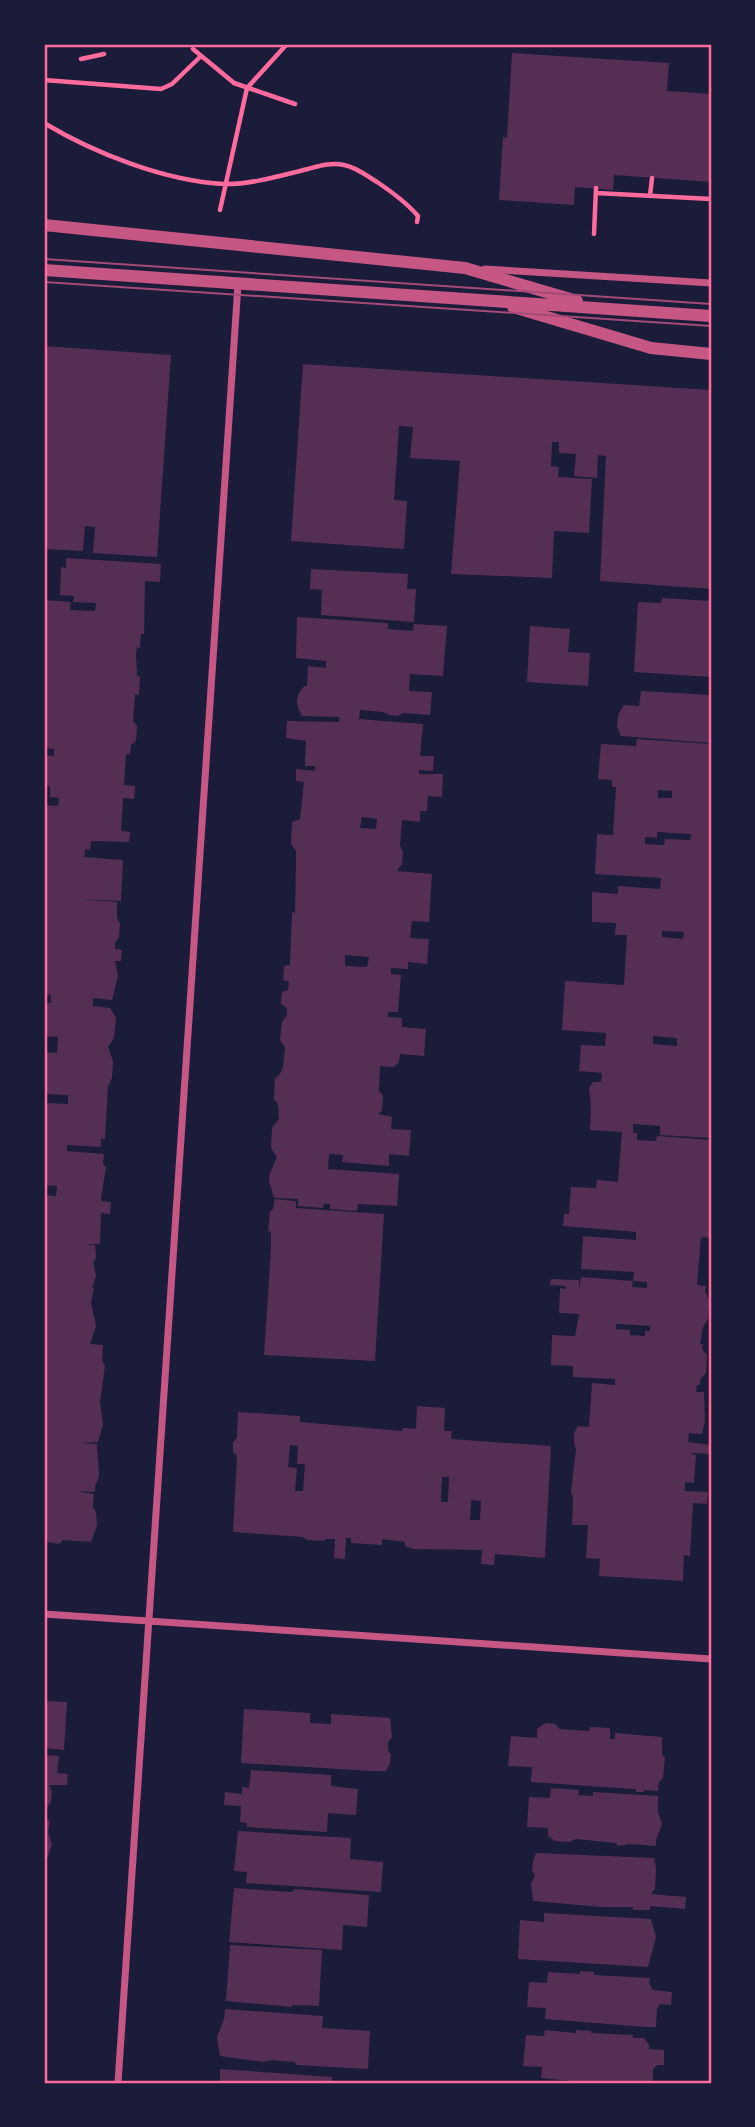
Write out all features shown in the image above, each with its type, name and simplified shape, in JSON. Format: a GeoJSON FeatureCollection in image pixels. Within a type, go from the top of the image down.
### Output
{"type":"FeatureCollection","features":[{"type":"Feature","properties":{"kind":"street"},"geometry":{"type":"LineString","coordinates":[[44,225],[465,268],[711,284]]}},
{"type":"Feature","properties":{"kind":"street"},"geometry":{"type":"LineString","coordinates":[[465,268],[601,308]]}},
{"type":"Feature","properties":{"kind":"street"},"geometry":{"type":"LineString","coordinates":[[44,270],[711,316]]}},
{"type":"Feature","properties":{"kind":"street"},"geometry":{"type":"LineString","coordinates":[[118,2083],[238,284]]}},
{"type":"Feature","properties":{"kind":"street"},"geometry":{"type":"LineString","coordinates":[[489,300],[651,348],[711,354]]}},
{"type":"Feature","properties":{"kind":"street"},"geometry":{"type":"LineString","coordinates":[[44,1614],[711,1659]]}},
{"type":"Feature","properties":{"kind":"path"},"geometry":{"type":"LineString","coordinates":[[220,209],[247,89],[287,44]]}},
{"type":"Feature","properties":{"kind":"path"},"geometry":{"type":"LineString","coordinates":[[193,49],[234,83],[295,104]]}},
{"type":"Feature","properties":{"kind":"path"},"geometry":{"type":"LineString","coordinates":[[81,59],[104,54]]}},
{"type":"Feature","properties":{"kind":"path"},"geometry":{"type":"LineString","coordinates":[[44,80],[161,89],[172,84],[200,57]]}},
{"type":"Feature","properties":{"kind":"path"},"geometry":{"type":"LineString","coordinates":[[44,122],[110,156],[139,166],[225,184],[342,164],[361,172],[410,206],[418,216],[417,222]]}},
{"type":"Feature","properties":{"kind":"path"},"geometry":{"type":"LineString","coordinates":[[650,196],[652,178]]}},
{"type":"Feature","properties":{"kind":"path"},"geometry":{"type":"LineString","coordinates":[[594,234],[596,191],[711,199]]}},
{"type":"Feature","properties":{"kind":"building"},"geometry":{"type":"Polygon","coordinates":[[[512,53],[669,63],[667,91],[711,94],[711,182],[614,175],[613,190],[575,187],[574,205],[499,200],[503,137],[507,138],[512,53]]]}},
{"type":"Feature","properties":{"kind":"building"},"geometry":{"type":"Polygon","coordinates":[[[44,346],[171,355],[157,557],[93,553],[95,527],[85,526],[83,551],[44,549],[44,346]]]}},
{"type":"Feature","properties":{"kind":"building"},"geometry":{"type":"Polygon","coordinates":[[[303,364],[711,390],[711,589],[600,581],[606,456],[598,455],[597,478],[574,476],[576,454],[559,453],[559,442],[552,442],[551,466],[559,467],[558,477],[592,479],[589,533],[554,531],[552,578],[451,574],[460,461],[410,458],[413,427],[399,426],[394,500],[407,501],[404,549],[291,541],[303,364]]]}},
{"type":"Feature","properties":{"kind":"building"},"geometry":{"type":"Polygon","coordinates":[[[66,558],[161,564],[160,582],[145,581],[144,634],[141,634],[140,648],[137,647],[136,654],[137,676],[140,677],[139,695],[135,694],[133,721],[137,726],[136,741],[131,745],[130,754],[126,754],[124,785],[135,786],[134,799],[123,798],[121,831],[130,832],[129,842],[91,841],[90,850],[85,849],[84,857],[123,860],[121,901],[81,899],[117,902],[117,918],[120,924],[115,949],[122,950],[121,961],[115,961],[118,976],[112,1000],[93,998],[93,1006],[110,1008],[116,1018],[114,1038],[108,1047],[113,1061],[112,1078],[108,1086],[105,1139],[101,1139],[101,1147],[67,1145],[67,1151],[104,1154],[103,1164],[106,1167],[101,1198],[102,1201],[111,1202],[110,1214],[101,1213],[100,1244],[82,1244],[95,1245],[96,1255],[93,1261],[96,1276],[91,1303],[96,1326],[90,1344],[103,1345],[102,1360],[105,1366],[100,1402],[103,1424],[98,1442],[79,1443],[97,1444],[99,1476],[95,1492],[75,1491],[94,1494],[93,1507],[97,1525],[91,1542],[63,1540],[59,1544],[44,1541],[44,1439],[47,1430],[44,1430],[44,1195],[56,1196],[57,1186],[44,1185],[44,1103],[68,1104],[68,1095],[44,1094],[44,1052],[57,1053],[58,1037],[44,1036],[44,1003],[51,1003],[51,995],[44,994],[44,805],[58,806],[59,798],[50,797],[50,786],[44,785],[44,755],[54,756],[54,749],[44,748],[44,600],[71,602],[70,610],[95,611],[96,603],[73,602],[74,596],[60,595],[61,567],[66,568],[66,558]]]}},
{"type":"Feature","properties":{"kind":"building"},"geometry":{"type":"Polygon","coordinates":[[[311,569],[408,574],[407,589],[416,589],[414,622],[321,615],[322,590],[310,589],[311,569]]]}},
{"type":"Feature","properties":{"kind":"building"},"geometry":{"type":"Polygon","coordinates":[[[662,598],[711,601],[711,677],[634,672],[638,602],[661,603],[662,598]]]}},
{"type":"Feature","properties":{"kind":"building"},"geometry":{"type":"Polygon","coordinates":[[[297,617],[388,623],[388,629],[413,631],[414,624],[447,626],[443,676],[410,674],[409,691],[432,692],[430,715],[403,713],[398,716],[360,710],[359,719],[423,724],[420,756],[434,756],[433,771],[419,770],[419,774],[443,774],[442,797],[428,796],[427,811],[420,811],[420,822],[402,820],[402,864],[397,871],[432,874],[429,922],[412,921],[410,938],[429,939],[427,964],[408,962],[408,969],[391,968],[391,974],[401,975],[398,1012],[388,1012],[388,1017],[402,1018],[402,1027],[426,1029],[424,1056],[400,1054],[399,1062],[394,1067],[380,1066],[379,1091],[383,1096],[382,1111],[378,1114],[392,1117],[391,1129],[411,1130],[409,1156],[389,1154],[389,1166],[342,1162],[343,1155],[329,1154],[328,1169],[399,1174],[397,1206],[358,1204],[357,1211],[330,1209],[330,1204],[324,1204],[323,1208],[298,1206],[298,1199],[274,1198],[269,1181],[277,1157],[271,1148],[272,1128],[279,1119],[278,1104],[274,1099],[275,1079],[283,1067],[285,1047],[280,1040],[282,1022],[287,1015],[287,1008],[281,1004],[282,992],[288,990],[289,982],[283,980],[284,966],[290,965],[292,912],[295,913],[296,851],[291,844],[292,822],[300,819],[304,782],[296,781],[296,769],[315,771],[315,766],[305,766],[306,741],[286,738],[287,721],[339,722],[339,717],[302,716],[297,700],[304,686],[307,686],[308,666],[326,668],[326,661],[296,658],[297,617]],[[362,817],[360,828],[376,829],[377,819],[362,817]],[[345,955],[345,966],[367,967],[369,957],[345,955]]]}},
{"type":"Feature","properties":{"kind":"building"},"geometry":{"type":"Polygon","coordinates":[[[530,626],[570,629],[568,652],[590,653],[588,686],[527,682],[530,626]]]}},
{"type":"Feature","properties":{"kind":"building"},"geometry":{"type":"Polygon","coordinates":[[[641,691],[711,695],[711,743],[621,736],[617,727],[618,715],[624,705],[639,706],[641,691]]]}},
{"type":"Feature","properties":{"kind":"building"},"geometry":{"type":"Polygon","coordinates":[[[637,739],[711,744],[711,1138],[660,1135],[660,1126],[633,1124],[633,1133],[637,1133],[637,1140],[656,1141],[657,1136],[711,1140],[711,1232],[710,1238],[701,1237],[697,1285],[706,1286],[709,1300],[708,1319],[703,1327],[700,1344],[703,1344],[702,1349],[707,1355],[706,1373],[700,1380],[700,1385],[697,1385],[696,1392],[704,1392],[705,1421],[702,1434],[689,1433],[688,1442],[711,1445],[711,1454],[690,1453],[696,1455],[694,1483],[685,1482],[685,1491],[708,1492],[707,1504],[693,1503],[690,1556],[684,1555],[683,1581],[599,1576],[600,1559],[586,1558],[588,1525],[572,1525],[571,1492],[576,1449],[574,1433],[578,1426],[589,1427],[592,1383],[615,1385],[615,1379],[573,1377],[573,1366],[551,1365],[552,1335],[575,1336],[579,1314],[559,1313],[560,1288],[566,1289],[566,1286],[550,1285],[551,1279],[579,1280],[579,1289],[581,1277],[633,1281],[634,1272],[581,1269],[583,1236],[636,1240],[636,1232],[563,1226],[564,1214],[569,1214],[571,1187],[596,1188],[597,1180],[618,1182],[622,1132],[590,1130],[589,1088],[593,1082],[601,1082],[602,1073],[579,1071],[581,1045],[605,1046],[606,1033],[562,1030],[565,981],[624,985],[627,935],[615,935],[616,923],[592,922],[592,892],[618,894],[618,886],[660,889],[661,878],[595,874],[597,834],[613,835],[616,787],[612,787],[612,780],[598,779],[601,744],[636,746],[637,739]],[[658,790],[658,798],[672,798],[672,791],[658,790]],[[657,832],[657,838],[645,837],[645,844],[664,845],[665,839],[690,840],[691,834],[657,832]],[[662,931],[662,937],[683,939],[684,932],[662,931]],[[653,1036],[653,1044],[677,1046],[677,1038],[653,1036]],[[633,1281],[632,1287],[647,1288],[647,1282],[633,1281]],[[616,1324],[616,1329],[630,1330],[630,1335],[645,1336],[645,1331],[650,1331],[650,1326],[616,1324]]]}},
{"type":"Feature","properties":{"kind":"building"},"geometry":{"type":"Polygon","coordinates":[[[274,1199],[296,1201],[296,1208],[384,1214],[375,1361],[264,1355],[271,1249],[271,1231],[268,1232],[274,1199]]]}},
{"type":"Feature","properties":{"kind":"building"},"geometry":{"type":"Polygon","coordinates":[[[417,1406],[445,1408],[444,1431],[452,1431],[451,1439],[551,1446],[545,1558],[495,1554],[494,1565],[481,1564],[482,1550],[413,1549],[405,1546],[405,1542],[382,1539],[382,1545],[351,1543],[351,1538],[346,1538],[345,1559],[334,1558],[335,1539],[307,1540],[303,1537],[233,1532],[237,1456],[233,1452],[233,1443],[237,1437],[238,1412],[300,1416],[300,1422],[402,1431],[403,1428],[416,1429],[417,1406]],[[290,1445],[288,1467],[297,1468],[295,1491],[303,1491],[305,1464],[297,1464],[298,1446],[290,1445]],[[442,1477],[441,1502],[448,1502],[449,1477],[442,1477]],[[471,1500],[470,1520],[480,1520],[481,1501],[471,1500]]]}},
{"type":"Feature","properties":{"kind":"building"},"geometry":{"type":"Polygon","coordinates":[[[44,1701],[67,1702],[64,1750],[44,1748],[44,1701]]]}},
{"type":"Feature","properties":{"kind":"building"},"geometry":{"type":"Polygon","coordinates":[[[244,1709],[310,1713],[310,1723],[331,1724],[331,1714],[390,1718],[390,1763],[386,1771],[372,1771],[241,1763],[244,1709]]]}},
{"type":"Feature","properties":{"kind":"building"},"geometry":{"type":"Polygon","coordinates":[[[545,1723],[555,1724],[560,1729],[589,1731],[590,1727],[610,1728],[610,1739],[615,1739],[615,1733],[662,1737],[662,1754],[665,1758],[663,1778],[659,1782],[658,1791],[636,1792],[636,1789],[531,1782],[532,1767],[508,1766],[511,1736],[537,1738],[537,1729],[545,1723]]]}},
{"type":"Feature","properties":{"kind":"building"},"geometry":{"type":"Polygon","coordinates":[[[44,1755],[59,1756],[57,1773],[68,1774],[67,1785],[49,1785],[52,1791],[51,1802],[46,1815],[50,1821],[48,1832],[52,1845],[47,1858],[47,1868],[44,1868],[44,1755]]]}},
{"type":"Feature","properties":{"kind":"building"},"geometry":{"type":"Polygon","coordinates":[[[251,1770],[331,1775],[331,1786],[358,1789],[356,1815],[328,1813],[327,1832],[247,1827],[247,1823],[240,1822],[241,1806],[224,1805],[225,1792],[242,1794],[242,1787],[249,1788],[251,1770]]]}},
{"type":"Feature","properties":{"kind":"building"},"geometry":{"type":"Polygon","coordinates":[[[551,1788],[579,1790],[578,1795],[593,1796],[593,1792],[658,1796],[658,1812],[662,1824],[656,1846],[618,1846],[616,1843],[576,1839],[569,1842],[555,1841],[548,1836],[548,1828],[527,1827],[529,1797],[550,1798],[551,1788]]]}},
{"type":"Feature","properties":{"kind":"building"},"geometry":{"type":"Polygon","coordinates":[[[238,1831],[351,1838],[350,1859],[383,1862],[381,1892],[246,1883],[247,1872],[234,1871],[238,1831]]]}},
{"type":"Feature","properties":{"kind":"building"},"geometry":{"type":"Polygon","coordinates":[[[536,1853],[654,1858],[655,1889],[651,1894],[686,1897],[685,1909],[650,1906],[650,1910],[633,1910],[633,1907],[533,1901],[531,1884],[535,1875],[532,1871],[536,1853]]]}},
{"type":"Feature","properties":{"kind":"building"},"geometry":{"type":"Polygon","coordinates":[[[234,1888],[292,1892],[294,1889],[369,1895],[367,1927],[343,1925],[342,1950],[229,1942],[234,1888]]]}},
{"type":"Feature","properties":{"kind":"building"},"geometry":{"type":"Polygon","coordinates":[[[544,1913],[651,1919],[656,1937],[648,1967],[518,1959],[520,1920],[544,1922],[544,1913]]]}},
{"type":"Feature","properties":{"kind":"building"},"geometry":{"type":"Polygon","coordinates":[[[230,1945],[322,1950],[319,2006],[292,2007],[226,2001],[230,1945]]]}},
{"type":"Feature","properties":{"kind":"building"},"geometry":{"type":"Polygon","coordinates":[[[580,1971],[594,1972],[594,1975],[650,1978],[649,1983],[653,1990],[672,1992],[671,2005],[660,2004],[656,2027],[545,2019],[546,2008],[527,2007],[529,1982],[547,1983],[548,1972],[580,1974],[580,1971]]]}},
{"type":"Feature","properties":{"kind":"building"},"geometry":{"type":"Polygon","coordinates":[[[225,2009],[323,2016],[322,2028],[370,2031],[368,2069],[297,2065],[294,2062],[263,2062],[220,2056],[217,2037],[225,2009]]]}},
{"type":"Feature","properties":{"kind":"building"},"geometry":{"type":"Polygon","coordinates":[[[545,2030],[576,2033],[576,2030],[591,2031],[644,2038],[649,2049],[664,2050],[664,2065],[657,2065],[653,2069],[653,2083],[592,2083],[541,2078],[542,2067],[523,2066],[526,2035],[544,2036],[545,2030]]]}},
{"type":"Feature","properties":{"kind":"building"},"geometry":{"type":"Polygon","coordinates":[[[220,2069],[332,2077],[332,2083],[220,2083],[220,2069]]]}},
{"type":"Feature","properties":{"kind":"tram line"},"geometry":{"type":"LineString","coordinates":[[44,259],[711,304]]}},
{"type":"Feature","properties":{"kind":"tram line"},"geometry":{"type":"LineString","coordinates":[[44,282],[711,326]]}}]}
